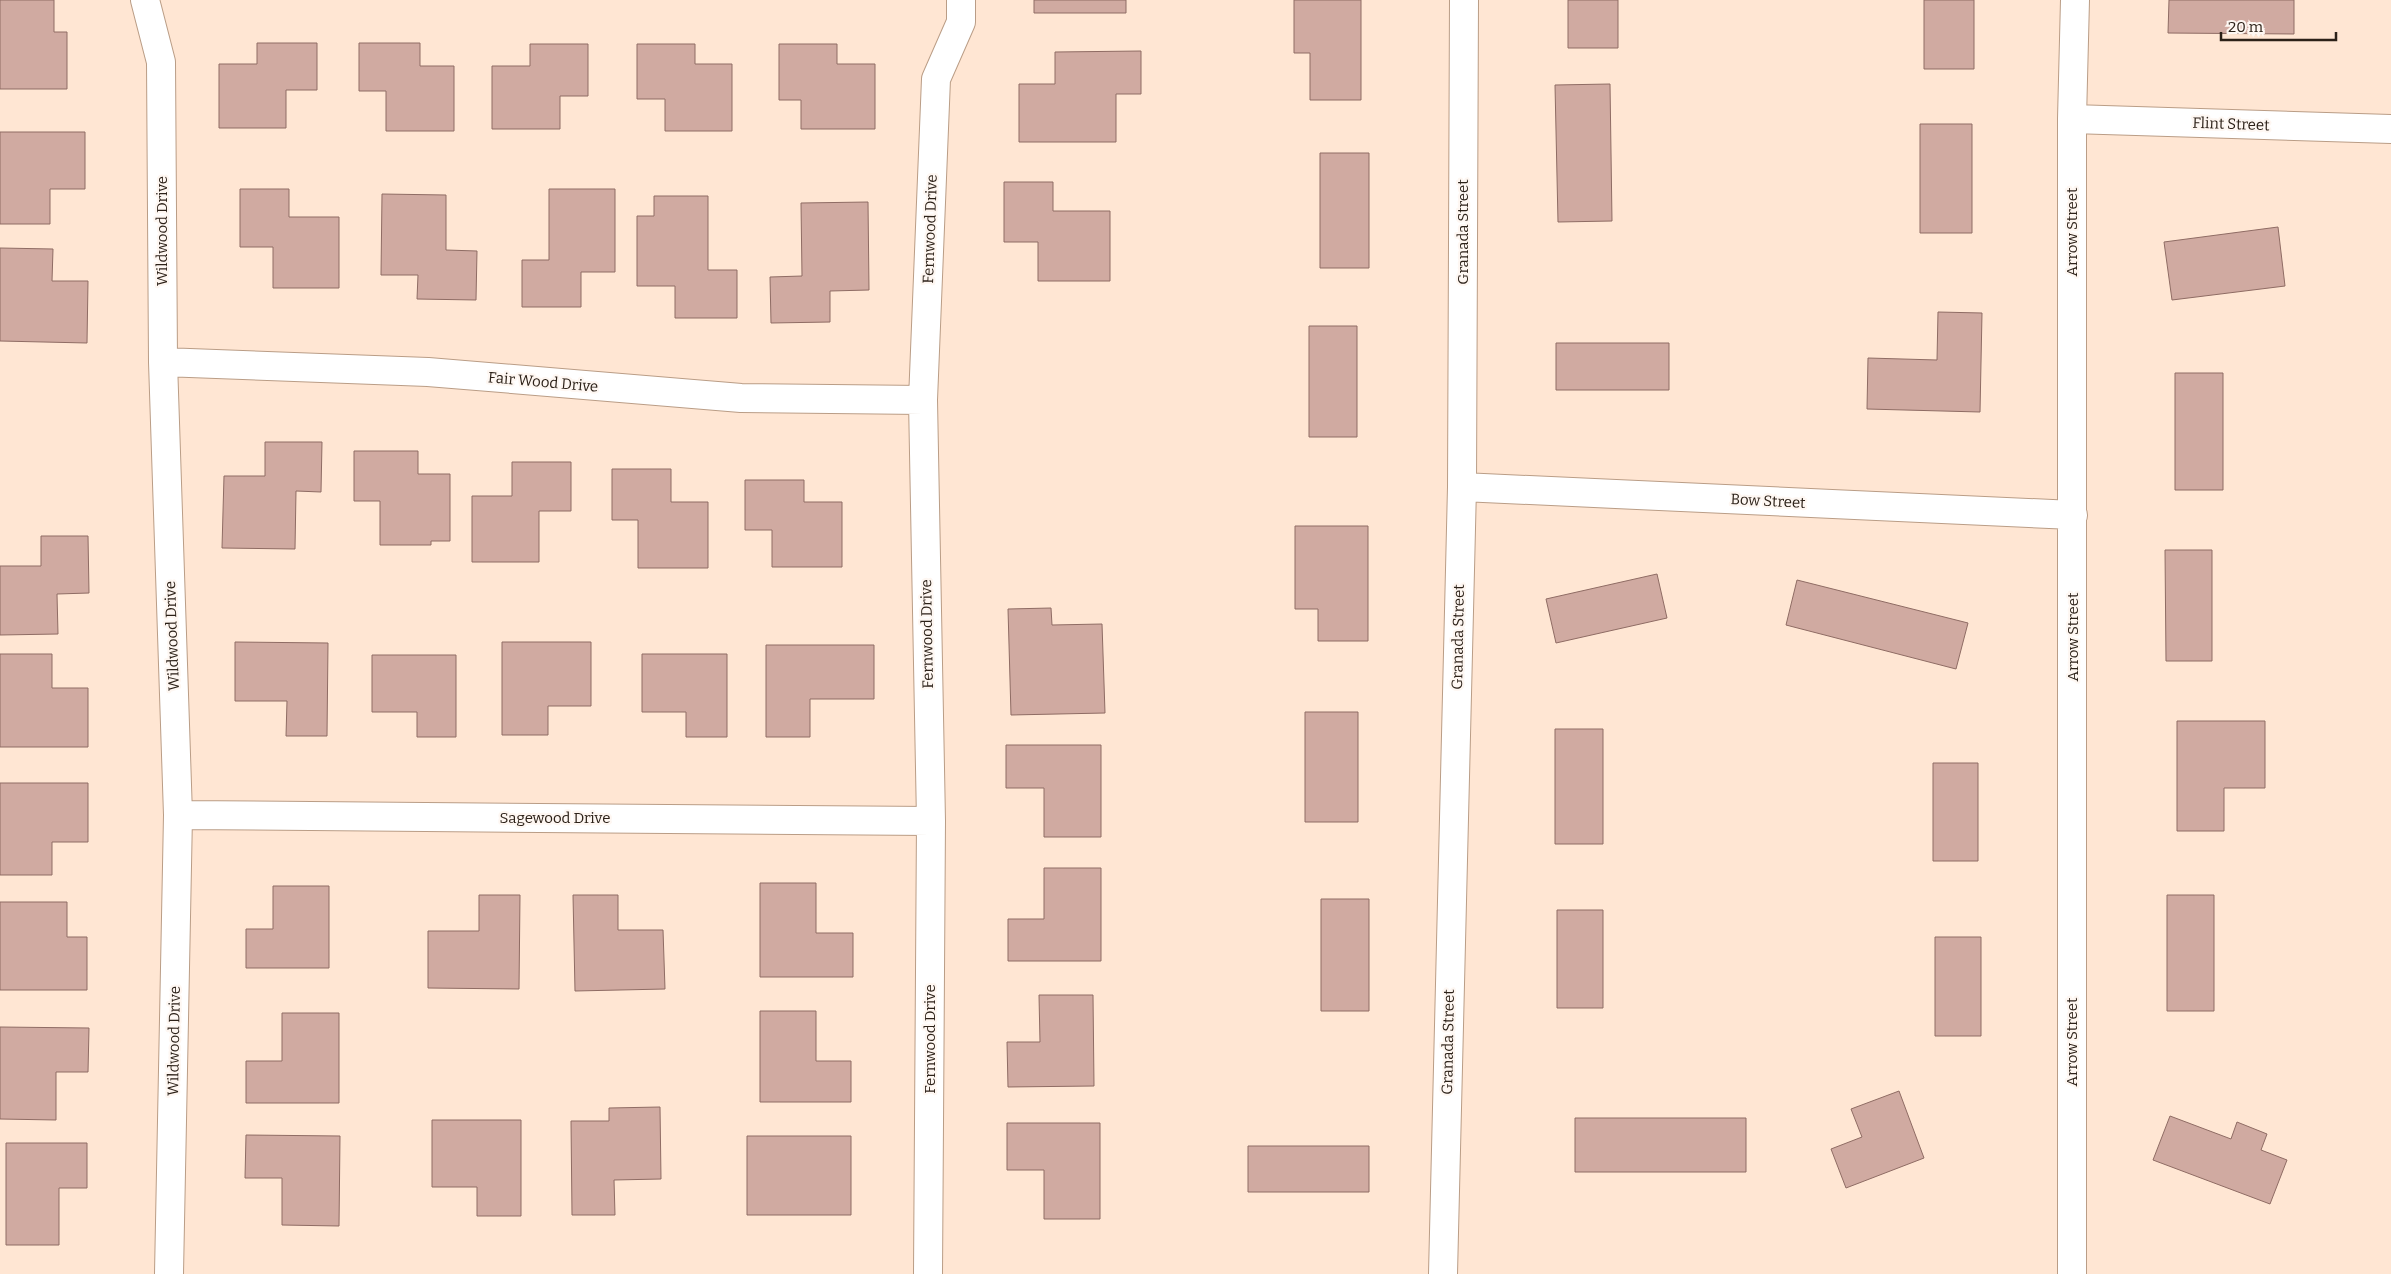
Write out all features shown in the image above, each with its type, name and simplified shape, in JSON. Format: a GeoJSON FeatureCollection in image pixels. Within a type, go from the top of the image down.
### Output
{"type":"FeatureCollection","features":[{"type":"Feature","properties":{"kind":"street","name":"Wildwood Drive"},"geometry":{"type":"LineString","coordinates":[[145,0],[161,62],[163,362],[178,816],[168,1274]]}},
{"type":"Feature","properties":{"kind":"street","name":"Fernwood Drive"},"geometry":{"type":"LineString","coordinates":[[928,1274],[931,821],[923,400],[936,79],[961,22],[961,0]]}},
{"type":"Feature","properties":{"kind":"street","name":"Granada Street"},"geometry":{"type":"LineString","coordinates":[[1443,1274],[1462,487],[1464,0]]}},
{"type":"Feature","properties":{"kind":"street","name":"Arrow Street"},"geometry":{"type":"LineString","coordinates":[[2072,1274],[2072,119],[2075,0]]}},
{"type":"Feature","properties":{"kind":"street","name":"Flint Street"},"geometry":{"type":"LineString","coordinates":[[2072,119],[2391,129]]}},
{"type":"Feature","properties":{"kind":"street","name":"Fair Wood Drive"},"geometry":{"type":"LineString","coordinates":[[163,362],[428,372],[741,398],[923,400]]}},
{"type":"Feature","properties":{"kind":"street","name":"Bow Street"},"geometry":{"type":"LineString","coordinates":[[1462,487],[2073,515]]}},
{"type":"Feature","properties":{"kind":"street","name":"Sagewood Drive"},"geometry":{"type":"LineString","coordinates":[[178,816],[931,821]]}},
{"type":"Feature","properties":{"kind":"building"},"geometry":{"type":"Polygon","coordinates":[[[0,0],[54,0],[54,32],[67,32],[67,89],[0,89],[0,0]]]}},
{"type":"Feature","properties":{"kind":"building"},"geometry":{"type":"Polygon","coordinates":[[[1034,0],[1126,0],[1126,13],[1034,13],[1034,0]]]}},
{"type":"Feature","properties":{"kind":"building"},"geometry":{"type":"Polygon","coordinates":[[[1294,0],[1361,0],[1361,100],[1310,100],[1310,53],[1294,53],[1294,0]]]}},
{"type":"Feature","properties":{"kind":"building"},"geometry":{"type":"Polygon","coordinates":[[[1568,0],[1618,0],[1618,48],[1568,48],[1568,0]]]}},
{"type":"Feature","properties":{"kind":"building"},"geometry":{"type":"Polygon","coordinates":[[[1924,0],[1974,0],[1974,69],[1924,69],[1924,0]]]}},
{"type":"Feature","properties":{"kind":"building"},"geometry":{"type":"Polygon","coordinates":[[[2169,0],[2294,0],[2294,34],[2168,33],[2169,0]]]}},
{"type":"Feature","properties":{"kind":"building"},"geometry":{"type":"Polygon","coordinates":[[[257,43],[317,43],[317,90],[286,90],[286,128],[219,128],[219,64],[257,64],[257,43]]]}},
{"type":"Feature","properties":{"kind":"building"},"geometry":{"type":"Polygon","coordinates":[[[359,43],[420,43],[420,66],[454,66],[454,131],[386,131],[386,91],[359,91],[359,43]]]}},
{"type":"Feature","properties":{"kind":"building"},"geometry":{"type":"Polygon","coordinates":[[[530,44],[588,44],[588,96],[560,96],[560,129],[492,129],[492,66],[530,66],[530,44]]]}},
{"type":"Feature","properties":{"kind":"building"},"geometry":{"type":"Polygon","coordinates":[[[637,44],[695,44],[695,64],[732,64],[732,131],[665,131],[665,99],[637,99],[637,44]]]}},
{"type":"Feature","properties":{"kind":"building"},"geometry":{"type":"Polygon","coordinates":[[[779,44],[837,44],[837,64],[875,64],[875,129],[801,129],[801,100],[779,100],[779,44]]]}},
{"type":"Feature","properties":{"kind":"building"},"geometry":{"type":"Polygon","coordinates":[[[1141,51],[1141,94],[1116,94],[1116,142],[1019,142],[1019,84],[1055,84],[1055,52],[1141,51]]]}},
{"type":"Feature","properties":{"kind":"building"},"geometry":{"type":"Polygon","coordinates":[[[1610,84],[1612,221],[1558,222],[1555,85],[1610,84]]]}},
{"type":"Feature","properties":{"kind":"building"},"geometry":{"type":"Polygon","coordinates":[[[1920,124],[1972,124],[1972,233],[1920,233],[1920,124]]]}},
{"type":"Feature","properties":{"kind":"building"},"geometry":{"type":"Polygon","coordinates":[[[0,132],[85,132],[85,189],[50,189],[50,224],[0,224],[0,132]]]}},
{"type":"Feature","properties":{"kind":"building"},"geometry":{"type":"Polygon","coordinates":[[[1320,153],[1369,153],[1369,268],[1320,268],[1320,153]]]}},
{"type":"Feature","properties":{"kind":"building"},"geometry":{"type":"Polygon","coordinates":[[[1004,182],[1053,182],[1053,211],[1110,211],[1110,281],[1038,281],[1038,242],[1004,242],[1004,182]]]}},
{"type":"Feature","properties":{"kind":"building"},"geometry":{"type":"Polygon","coordinates":[[[240,189],[289,189],[289,217],[339,217],[339,288],[273,288],[273,247],[240,247],[240,189]]]}},
{"type":"Feature","properties":{"kind":"building"},"geometry":{"type":"Polygon","coordinates":[[[549,189],[615,189],[615,272],[581,272],[581,307],[522,307],[522,260],[549,260],[549,189]]]}},
{"type":"Feature","properties":{"kind":"building"},"geometry":{"type":"Polygon","coordinates":[[[382,194],[446,195],[446,250],[477,251],[476,300],[417,299],[418,275],[381,275],[382,194]]]}},
{"type":"Feature","properties":{"kind":"building"},"geometry":{"type":"Polygon","coordinates":[[[654,196],[708,196],[708,270],[737,270],[737,318],[675,318],[675,286],[637,286],[637,216],[654,216],[654,196]]]}},
{"type":"Feature","properties":{"kind":"building"},"geometry":{"type":"Polygon","coordinates":[[[868,202],[869,290],[830,291],[830,322],[771,323],[770,277],[802,276],[801,203],[868,202]]]}},
{"type":"Feature","properties":{"kind":"building"},"geometry":{"type":"Polygon","coordinates":[[[2278,227],[2285,286],[2172,300],[2164,242],[2278,227]]]}},
{"type":"Feature","properties":{"kind":"building"},"geometry":{"type":"Polygon","coordinates":[[[0,248],[53,249],[52,281],[88,281],[87,343],[0,341],[0,248]]]}},
{"type":"Feature","properties":{"kind":"building"},"geometry":{"type":"Polygon","coordinates":[[[1938,312],[1982,313],[1980,412],[1867,409],[1868,358],[1937,360],[1938,312]]]}},
{"type":"Feature","properties":{"kind":"building"},"geometry":{"type":"Polygon","coordinates":[[[1309,326],[1357,326],[1357,437],[1309,437],[1309,326]]]}},
{"type":"Feature","properties":{"kind":"building"},"geometry":{"type":"Polygon","coordinates":[[[1556,343],[1669,343],[1669,390],[1556,390],[1556,343]]]}},
{"type":"Feature","properties":{"kind":"building"},"geometry":{"type":"Polygon","coordinates":[[[2175,373],[2223,373],[2223,490],[2175,490],[2175,373]]]}},
{"type":"Feature","properties":{"kind":"building"},"geometry":{"type":"Polygon","coordinates":[[[265,442],[322,442],[321,492],[296,491],[295,549],[222,548],[224,476],[265,476],[265,442]]]}},
{"type":"Feature","properties":{"kind":"building"},"geometry":{"type":"Polygon","coordinates":[[[354,451],[418,451],[418,474],[450,474],[450,541],[431,541],[431,545],[380,545],[380,501],[354,501],[354,451]]]}},
{"type":"Feature","properties":{"kind":"building"},"geometry":{"type":"Polygon","coordinates":[[[512,462],[571,462],[571,511],[539,511],[539,562],[472,562],[472,496],[512,496],[512,462]]]}},
{"type":"Feature","properties":{"kind":"building"},"geometry":{"type":"Polygon","coordinates":[[[612,469],[671,469],[671,502],[708,502],[708,568],[638,568],[638,520],[612,520],[612,469]]]}},
{"type":"Feature","properties":{"kind":"building"},"geometry":{"type":"Polygon","coordinates":[[[745,480],[804,480],[804,502],[842,502],[842,567],[772,567],[772,530],[745,530],[745,480]]]}},
{"type":"Feature","properties":{"kind":"building"},"geometry":{"type":"Polygon","coordinates":[[[1295,526],[1368,526],[1368,641],[1318,641],[1318,609],[1295,609],[1295,526]]]}},
{"type":"Feature","properties":{"kind":"building"},"geometry":{"type":"Polygon","coordinates":[[[41,536],[88,536],[89,593],[57,594],[58,634],[0,635],[0,566],[41,566],[41,536]]]}},
{"type":"Feature","properties":{"kind":"building"},"geometry":{"type":"Polygon","coordinates":[[[2165,550],[2212,550],[2212,661],[2166,661],[2165,550]]]}},
{"type":"Feature","properties":{"kind":"building"},"geometry":{"type":"Polygon","coordinates":[[[1657,574],[1667,618],[1556,643],[1546,599],[1657,574]]]}},
{"type":"Feature","properties":{"kind":"building"},"geometry":{"type":"Polygon","coordinates":[[[1797,580],[1968,623],[1956,669],[1786,625],[1797,580]]]}},
{"type":"Feature","properties":{"kind":"building"},"geometry":{"type":"Polygon","coordinates":[[[1051,608],[1052,625],[1102,624],[1105,713],[1011,715],[1008,609],[1051,608]]]}},
{"type":"Feature","properties":{"kind":"building"},"geometry":{"type":"Polygon","coordinates":[[[235,642],[328,643],[327,736],[286,736],[287,701],[235,701],[235,642]]]}},
{"type":"Feature","properties":{"kind":"building"},"geometry":{"type":"Polygon","coordinates":[[[502,642],[591,642],[591,706],[548,706],[548,735],[502,735],[502,642]]]}},
{"type":"Feature","properties":{"kind":"building"},"geometry":{"type":"Polygon","coordinates":[[[766,645],[874,645],[874,699],[810,699],[810,737],[766,737],[766,645]]]}},
{"type":"Feature","properties":{"kind":"building"},"geometry":{"type":"Polygon","coordinates":[[[0,654],[52,654],[52,688],[88,688],[88,747],[0,747],[0,654]]]}},
{"type":"Feature","properties":{"kind":"building"},"geometry":{"type":"Polygon","coordinates":[[[642,654],[727,654],[727,737],[686,737],[686,712],[642,712],[642,654]]]}},
{"type":"Feature","properties":{"kind":"building"},"geometry":{"type":"Polygon","coordinates":[[[372,655],[456,655],[456,737],[417,737],[417,712],[372,712],[372,655]]]}},
{"type":"Feature","properties":{"kind":"building"},"geometry":{"type":"Polygon","coordinates":[[[1305,712],[1358,712],[1358,822],[1305,822],[1305,712]]]}},
{"type":"Feature","properties":{"kind":"building"},"geometry":{"type":"Polygon","coordinates":[[[2177,721],[2265,721],[2265,788],[2224,788],[2224,831],[2177,831],[2177,721]]]}},
{"type":"Feature","properties":{"kind":"building"},"geometry":{"type":"Polygon","coordinates":[[[1555,729],[1603,729],[1603,844],[1555,844],[1555,729]]]}},
{"type":"Feature","properties":{"kind":"building"},"geometry":{"type":"Polygon","coordinates":[[[1006,745],[1101,745],[1101,837],[1044,837],[1044,788],[1006,788],[1006,745]]]}},
{"type":"Feature","properties":{"kind":"building"},"geometry":{"type":"Polygon","coordinates":[[[1933,763],[1978,763],[1978,861],[1933,861],[1933,763]]]}},
{"type":"Feature","properties":{"kind":"building"},"geometry":{"type":"Polygon","coordinates":[[[0,783],[88,783],[88,842],[52,842],[52,875],[0,875],[0,783]]]}},
{"type":"Feature","properties":{"kind":"building"},"geometry":{"type":"Polygon","coordinates":[[[1044,868],[1101,868],[1101,961],[1008,961],[1008,919],[1044,919],[1044,868]]]}},
{"type":"Feature","properties":{"kind":"building"},"geometry":{"type":"Polygon","coordinates":[[[760,883],[816,883],[816,933],[853,933],[853,977],[760,977],[760,883]]]}},
{"type":"Feature","properties":{"kind":"building"},"geometry":{"type":"Polygon","coordinates":[[[273,886],[329,886],[329,968],[246,968],[246,929],[273,929],[273,886]]]}},
{"type":"Feature","properties":{"kind":"building"},"geometry":{"type":"Polygon","coordinates":[[[479,895],[520,895],[519,989],[428,988],[428,931],[479,931],[479,895]]]}},
{"type":"Feature","properties":{"kind":"building"},"geometry":{"type":"Polygon","coordinates":[[[573,895],[618,895],[618,930],[663,930],[665,989],[575,991],[573,895]]]}},
{"type":"Feature","properties":{"kind":"building"},"geometry":{"type":"Polygon","coordinates":[[[2167,895],[2214,895],[2214,1011],[2167,1011],[2167,895]]]}},
{"type":"Feature","properties":{"kind":"building"},"geometry":{"type":"Polygon","coordinates":[[[1321,899],[1369,899],[1369,1011],[1321,1011],[1321,899]]]}},
{"type":"Feature","properties":{"kind":"building"},"geometry":{"type":"Polygon","coordinates":[[[0,902],[67,902],[67,937],[87,937],[87,990],[0,990],[0,902]]]}},
{"type":"Feature","properties":{"kind":"building"},"geometry":{"type":"Polygon","coordinates":[[[1557,910],[1603,910],[1603,1008],[1557,1008],[1557,910]]]}},
{"type":"Feature","properties":{"kind":"building"},"geometry":{"type":"Polygon","coordinates":[[[1935,937],[1981,937],[1981,1036],[1935,1036],[1935,937]]]}},
{"type":"Feature","properties":{"kind":"building"},"geometry":{"type":"Polygon","coordinates":[[[1039,995],[1093,995],[1094,1086],[1008,1087],[1007,1042],[1040,1042],[1039,995]]]}},
{"type":"Feature","properties":{"kind":"building"},"geometry":{"type":"Polygon","coordinates":[[[760,1011],[816,1011],[816,1061],[851,1061],[851,1102],[760,1102],[760,1011]]]}},
{"type":"Feature","properties":{"kind":"building"},"geometry":{"type":"Polygon","coordinates":[[[282,1013],[339,1013],[339,1103],[246,1103],[246,1061],[282,1061],[282,1013]]]}},
{"type":"Feature","properties":{"kind":"building"},"geometry":{"type":"Polygon","coordinates":[[[0,1027],[89,1028],[88,1072],[56,1072],[56,1120],[0,1119],[0,1027]]]}},
{"type":"Feature","properties":{"kind":"building"},"geometry":{"type":"Polygon","coordinates":[[[1899,1091],[1924,1158],[1846,1188],[1831,1149],[1862,1137],[1851,1109],[1899,1091]]]}},
{"type":"Feature","properties":{"kind":"building"},"geometry":{"type":"Polygon","coordinates":[[[660,1107],[661,1179],[614,1180],[615,1215],[572,1215],[571,1121],[609,1121],[609,1108],[660,1107]]]}},
{"type":"Feature","properties":{"kind":"building"},"geometry":{"type":"Polygon","coordinates":[[[2170,1116],[2231,1139],[2237,1122],[2267,1134],[2261,1150],[2287,1160],[2270,1204],[2153,1160],[2170,1116]]]}},
{"type":"Feature","properties":{"kind":"building"},"geometry":{"type":"Polygon","coordinates":[[[1575,1118],[1746,1118],[1746,1172],[1575,1172],[1575,1118]]]}},
{"type":"Feature","properties":{"kind":"building"},"geometry":{"type":"Polygon","coordinates":[[[432,1120],[521,1120],[521,1216],[477,1216],[477,1187],[432,1187],[432,1120]]]}},
{"type":"Feature","properties":{"kind":"building"},"geometry":{"type":"Polygon","coordinates":[[[1007,1123],[1100,1123],[1100,1219],[1044,1219],[1044,1170],[1007,1170],[1007,1123]]]}},
{"type":"Feature","properties":{"kind":"building"},"geometry":{"type":"Polygon","coordinates":[[[246,1135],[340,1136],[339,1226],[282,1225],[282,1178],[245,1178],[246,1135]]]}},
{"type":"Feature","properties":{"kind":"building"},"geometry":{"type":"Polygon","coordinates":[[[747,1136],[851,1136],[851,1215],[747,1215],[747,1136]]]}},
{"type":"Feature","properties":{"kind":"building"},"geometry":{"type":"Polygon","coordinates":[[[6,1143],[87,1143],[87,1188],[59,1188],[59,1245],[6,1245],[6,1143]]]}},
{"type":"Feature","properties":{"kind":"building"},"geometry":{"type":"Polygon","coordinates":[[[1248,1146],[1369,1146],[1369,1192],[1248,1192],[1248,1146]]]}}]}
